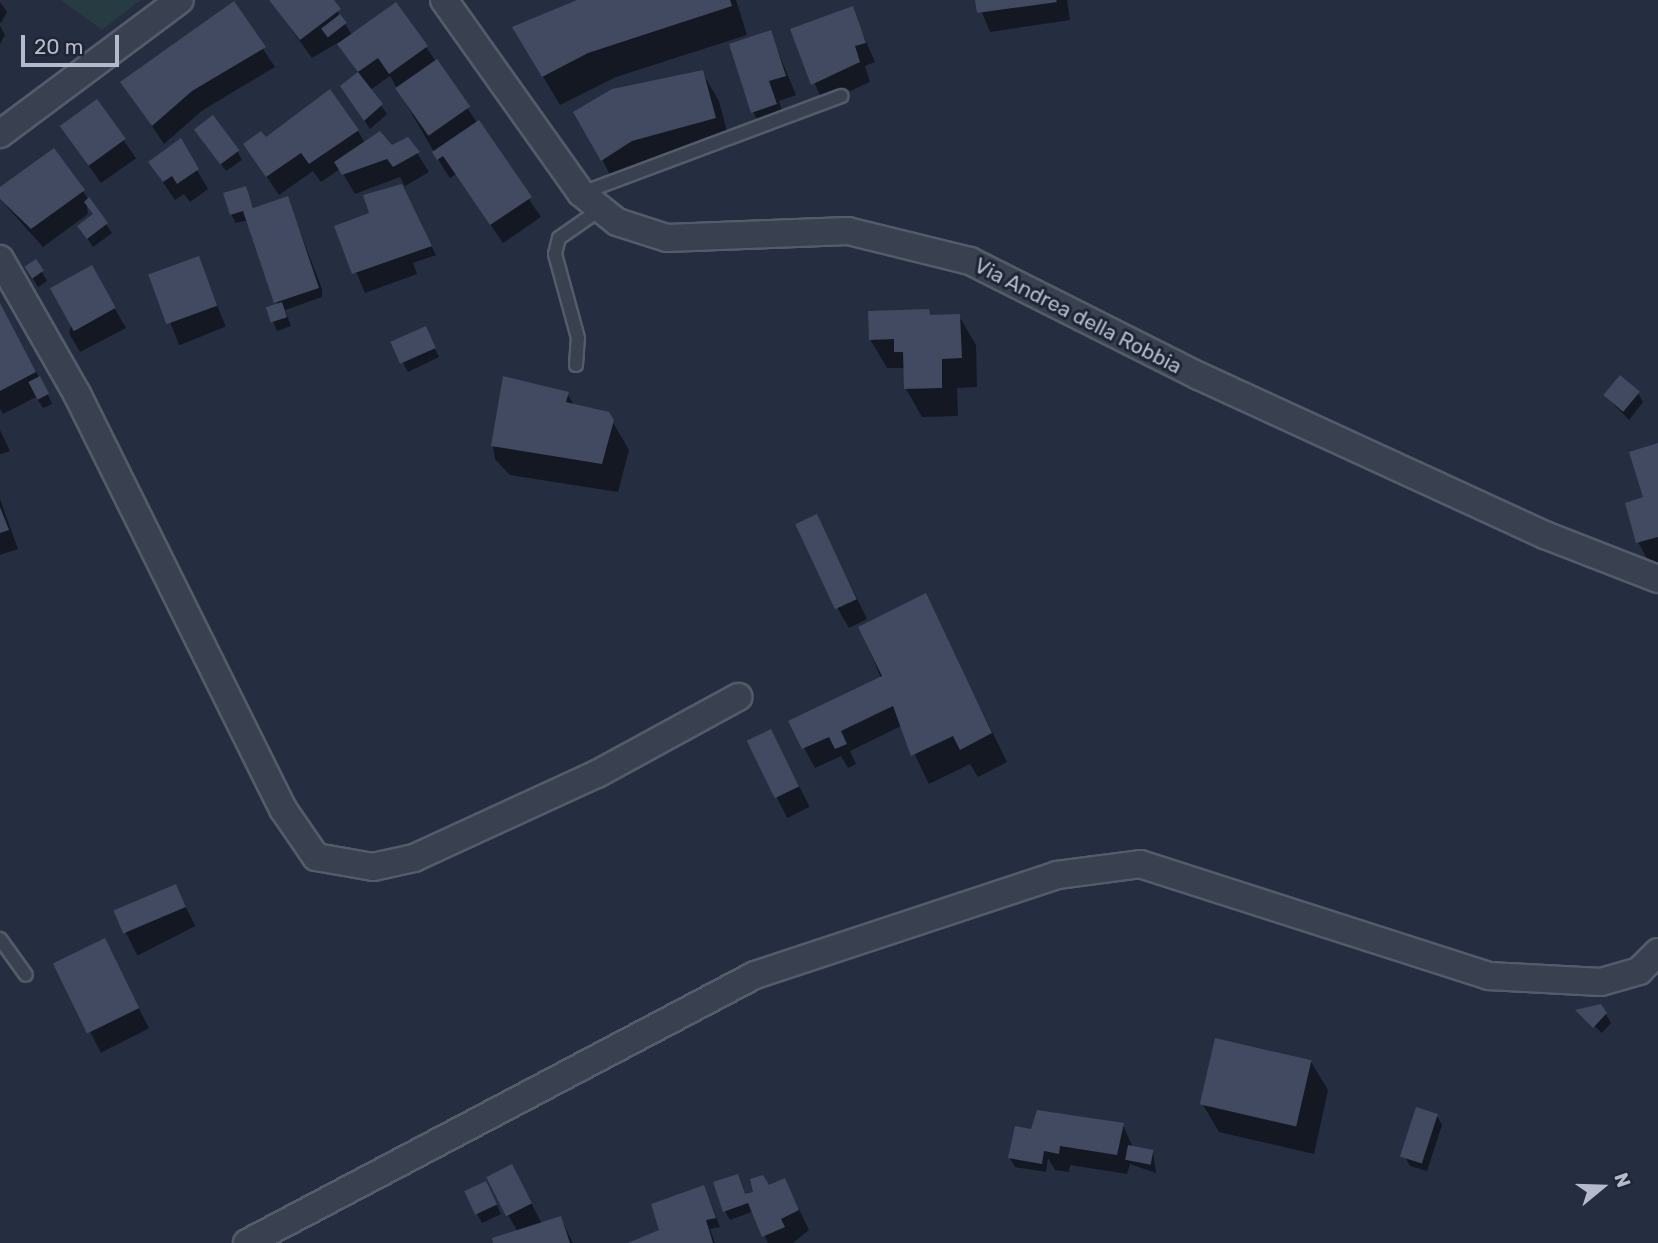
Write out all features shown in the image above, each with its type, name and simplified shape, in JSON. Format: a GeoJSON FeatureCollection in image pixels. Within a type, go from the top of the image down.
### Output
{"type":"FeatureCollection","features":[{"type":"Feature","properties":{"kind":"street"},"geometry":{"type":"LineString","coordinates":[[0,134],[180,0]]}},
{"type":"Feature","properties":{"kind":"street"},"geometry":{"type":"LineString","coordinates":[[444,0],[589,202]]}},
{"type":"Feature","properties":{"kind":"street","name":"Via Andrea della Robbia"},"geometry":{"type":"LineString","coordinates":[[589,202],[667,238],[848,231],[970,261],[1199,376],[1545,535],[1658,579]]}},
{"type":"Feature","properties":{"kind":"street"},"geometry":{"type":"LineString","coordinates":[[0,259],[77,394],[283,809],[316,857],[373,867],[414,858],[597,774],[738,697]]}},
{"type":"Feature","properties":{"kind":"street"},"geometry":{"type":"LineString","coordinates":[[247,1243],[755,975],[1058,875],[1140,864],[1489,976],[1601,982],[1639,971],[1658,952]]}},
{"type":"Feature","properties":{"kind":"lane"},"geometry":{"type":"LineString","coordinates":[[576,365],[578,338],[555,254],[559,238],[589,202],[841,96]]}},
{"type":"Feature","properties":{"kind":"lane"},"geometry":{"type":"LineString","coordinates":[[0,939],[26,975]]}},
{"type":"Feature","properties":{"kind":"shaded area"},"geometry":{"type":"Polygon","coordinates":[[[61,0],[141,0],[102,30],[61,0]]]}},
{"type":"Feature","properties":{"kind":"building"},"geometry":{"type":"Polygon","coordinates":[[[269,0],[334,0],[341,9],[300,40],[269,0]]]}},
{"type":"Feature","properties":{"kind":"building"},"geometry":{"type":"Polygon","coordinates":[[[577,0],[730,0],[732,6],[588,53],[542,77],[512,27],[577,0]]]}},
{"type":"Feature","properties":{"kind":"building"},"geometry":{"type":"Polygon","coordinates":[[[975,0],[1056,0],[1057,2],[977,13],[975,0]]]}},
{"type":"Feature","properties":{"kind":"building"},"geometry":{"type":"Polygon","coordinates":[[[234,1],[266,47],[192,91],[152,126],[120,82],[234,1]]]}},
{"type":"Feature","properties":{"kind":"building"},"geometry":{"type":"Polygon","coordinates":[[[396,2],[428,46],[389,74],[378,58],[358,72],[337,44],[396,2]]]}},
{"type":"Feature","properties":{"kind":"building"},"geometry":{"type":"Polygon","coordinates":[[[853,6],[866,43],[855,46],[860,62],[811,85],[790,29],[853,6]]]}},
{"type":"Feature","properties":{"kind":"building"},"geometry":{"type":"Polygon","coordinates":[[[340,14],[347,23],[328,37],[321,29],[340,14]]]}},
{"type":"Feature","properties":{"kind":"building"},"geometry":{"type":"Polygon","coordinates":[[[771,30],[786,76],[769,81],[777,104],[751,113],[729,44],[771,30]]]}},
{"type":"Feature","properties":{"kind":"building"},"geometry":{"type":"Polygon","coordinates":[[[437,59],[470,107],[428,136],[395,88],[437,59]]]}},
{"type":"Feature","properties":{"kind":"building"},"geometry":{"type":"Polygon","coordinates":[[[703,70],[716,118],[632,141],[601,161],[573,112],[612,89],[703,70]]]}},
{"type":"Feature","properties":{"kind":"building"},"geometry":{"type":"Polygon","coordinates":[[[358,72],[383,104],[364,121],[340,86],[358,72]]]}},
{"type":"Feature","properties":{"kind":"building"},"geometry":{"type":"Polygon","coordinates":[[[330,89],[359,130],[309,164],[301,153],[266,177],[243,144],[261,131],[266,137],[330,89]]]}},
{"type":"Feature","properties":{"kind":"building"},"geometry":{"type":"Polygon","coordinates":[[[97,99],[126,139],[89,166],[60,126],[97,99]]]}},
{"type":"Feature","properties":{"kind":"building"},"geometry":{"type":"Polygon","coordinates":[[[213,115],[239,150],[220,165],[194,129],[213,115]]]}},
{"type":"Feature","properties":{"kind":"building"},"geometry":{"type":"Polygon","coordinates":[[[479,120],[532,197],[490,225],[443,156],[437,160],[432,152],[479,120]]]}},
{"type":"Feature","properties":{"kind":"building"},"geometry":{"type":"Polygon","coordinates":[[[380,131],[392,145],[408,137],[420,152],[393,167],[387,159],[342,175],[334,162],[380,131]]]}},
{"type":"Feature","properties":{"kind":"building"},"geometry":{"type":"Polygon","coordinates":[[[181,138],[199,169],[177,184],[172,176],[163,182],[148,162],[181,138]]]}},
{"type":"Feature","properties":{"kind":"building"},"geometry":{"type":"Polygon","coordinates":[[[54,148],[85,190],[31,229],[0,199],[0,187],[54,148]]]}},
{"type":"Feature","properties":{"kind":"building"},"geometry":{"type":"Polygon","coordinates":[[[402,184],[432,246],[352,274],[334,226],[369,213],[363,195],[402,184]]]}},
{"type":"Feature","properties":{"kind":"building"},"geometry":{"type":"Polygon","coordinates":[[[246,186],[253,208],[288,196],[319,288],[274,303],[243,211],[230,215],[223,193],[246,186]]]}},
{"type":"Feature","properties":{"kind":"building"},"geometry":{"type":"Polygon","coordinates":[[[89,197],[108,223],[87,239],[77,226],[93,214],[84,202],[89,197]]]}},
{"type":"Feature","properties":{"kind":"building"},"geometry":{"type":"Polygon","coordinates":[[[199,256],[217,306],[166,324],[148,274],[199,256]]]}},
{"type":"Feature","properties":{"kind":"building"},"geometry":{"type":"Polygon","coordinates":[[[36,259],[44,271],[32,278],[24,267],[36,259]]]}},
{"type":"Feature","properties":{"kind":"building"},"geometry":{"type":"Polygon","coordinates":[[[92,265],[116,308],[74,331],[50,288],[92,265]]]}},
{"type":"Feature","properties":{"kind":"building"},"geometry":{"type":"Polygon","coordinates":[[[282,302],[287,317],[271,322],[266,307],[282,302]]]}},
{"type":"Feature","properties":{"kind":"building"},"geometry":{"type":"Polygon","coordinates":[[[0,303],[36,372],[0,391],[0,303]]]}},
{"type":"Feature","properties":{"kind":"building"},"geometry":{"type":"Polygon","coordinates":[[[929,309],[930,315],[960,314],[962,358],[942,359],[942,388],[904,389],[903,352],[894,352],[894,339],[869,340],[868,311],[929,309]]]}},
{"type":"Feature","properties":{"kind":"building"},"geometry":{"type":"Polygon","coordinates":[[[426,326],[436,348],[400,364],[390,342],[426,326]]]}},
{"type":"Feature","properties":{"kind":"building"},"geometry":{"type":"Polygon","coordinates":[[[1620,375],[1640,392],[1623,412],[1603,395],[1620,375]]]}},
{"type":"Feature","properties":{"kind":"building"},"geometry":{"type":"Polygon","coordinates":[[[40,376],[49,394],[37,400],[28,382],[40,376]]]}},
{"type":"Feature","properties":{"kind":"building"},"geometry":{"type":"Polygon","coordinates":[[[503,376],[569,392],[566,402],[609,412],[614,420],[602,464],[491,446],[503,376]]]}},
{"type":"Feature","properties":{"kind":"building"},"geometry":{"type":"Polygon","coordinates":[[[1658,443],[1658,537],[1636,543],[1625,503],[1643,497],[1629,452],[1658,443]]]}},
{"type":"Feature","properties":{"kind":"building"},"geometry":{"type":"Polygon","coordinates":[[[0,507],[9,530],[0,533],[0,507]]]}},
{"type":"Feature","properties":{"kind":"building"},"geometry":{"type":"Polygon","coordinates":[[[817,514],[857,599],[835,609],[795,524],[817,514]]]}},
{"type":"Feature","properties":{"kind":"building"},"geometry":{"type":"Polygon","coordinates":[[[926,593],[992,733],[960,750],[953,736],[911,756],[893,706],[841,731],[847,744],[835,749],[829,737],[802,749],[788,721],[882,676],[858,627],[926,593]]]}},
{"type":"Feature","properties":{"kind":"building"},"geometry":{"type":"Polygon","coordinates":[[[771,729],[799,787],[775,798],[747,741],[771,729]]]}},
{"type":"Feature","properties":{"kind":"building"},"geometry":{"type":"Polygon","coordinates":[[[176,884],[186,907],[123,934],[113,911],[176,884]]]}},
{"type":"Feature","properties":{"kind":"building"},"geometry":{"type":"Polygon","coordinates":[[[105,938],[139,1008],[87,1034],[53,963],[105,938]]]}},
{"type":"Feature","properties":{"kind":"building"},"geometry":{"type":"Polygon","coordinates":[[[1601,1004],[1607,1013],[1593,1028],[1575,1010],[1601,1004]]]}},
{"type":"Feature","properties":{"kind":"building"},"geometry":{"type":"Polygon","coordinates":[[[1215,1038],[1311,1060],[1296,1127],[1200,1104],[1215,1038]]]}},
{"type":"Feature","properties":{"kind":"building"},"geometry":{"type":"Polygon","coordinates":[[[1416,1107],[1438,1114],[1422,1164],[1400,1156],[1416,1107]]]}},
{"type":"Feature","properties":{"kind":"building"},"geometry":{"type":"Polygon","coordinates":[[[1037,1110],[1124,1123],[1117,1155],[1060,1146],[1059,1154],[1044,1151],[1042,1164],[1008,1158],[1015,1126],[1031,1129],[1037,1110]]]}},
{"type":"Feature","properties":{"kind":"building"},"geometry":{"type":"Polygon","coordinates":[[[1128,1145],[1154,1150],[1151,1165],[1125,1160],[1128,1145]]]}},
{"type":"Feature","properties":{"kind":"building"},"geometry":{"type":"Polygon","coordinates":[[[512,1164],[532,1203],[506,1216],[486,1177],[512,1164]]]}},
{"type":"Feature","properties":{"kind":"building"},"geometry":{"type":"Polygon","coordinates":[[[738,1174],[745,1194],[753,1192],[750,1179],[763,1175],[769,1185],[785,1178],[799,1210],[781,1219],[785,1227],[762,1237],[748,1203],[723,1212],[713,1182],[738,1174]]]}},
{"type":"Feature","properties":{"kind":"building"},"geometry":{"type":"Polygon","coordinates":[[[486,1181],[497,1205],[475,1215],[464,1191],[486,1181]]]}},
{"type":"Feature","properties":{"kind":"building"},"geometry":{"type":"Polygon","coordinates":[[[704,1185],[716,1218],[706,1220],[713,1243],[628,1243],[659,1230],[651,1204],[704,1185]]]}},
{"type":"Feature","properties":{"kind":"building"},"geometry":{"type":"Polygon","coordinates":[[[561,1216],[570,1243],[493,1243],[492,1238],[561,1216]]]}}]}
